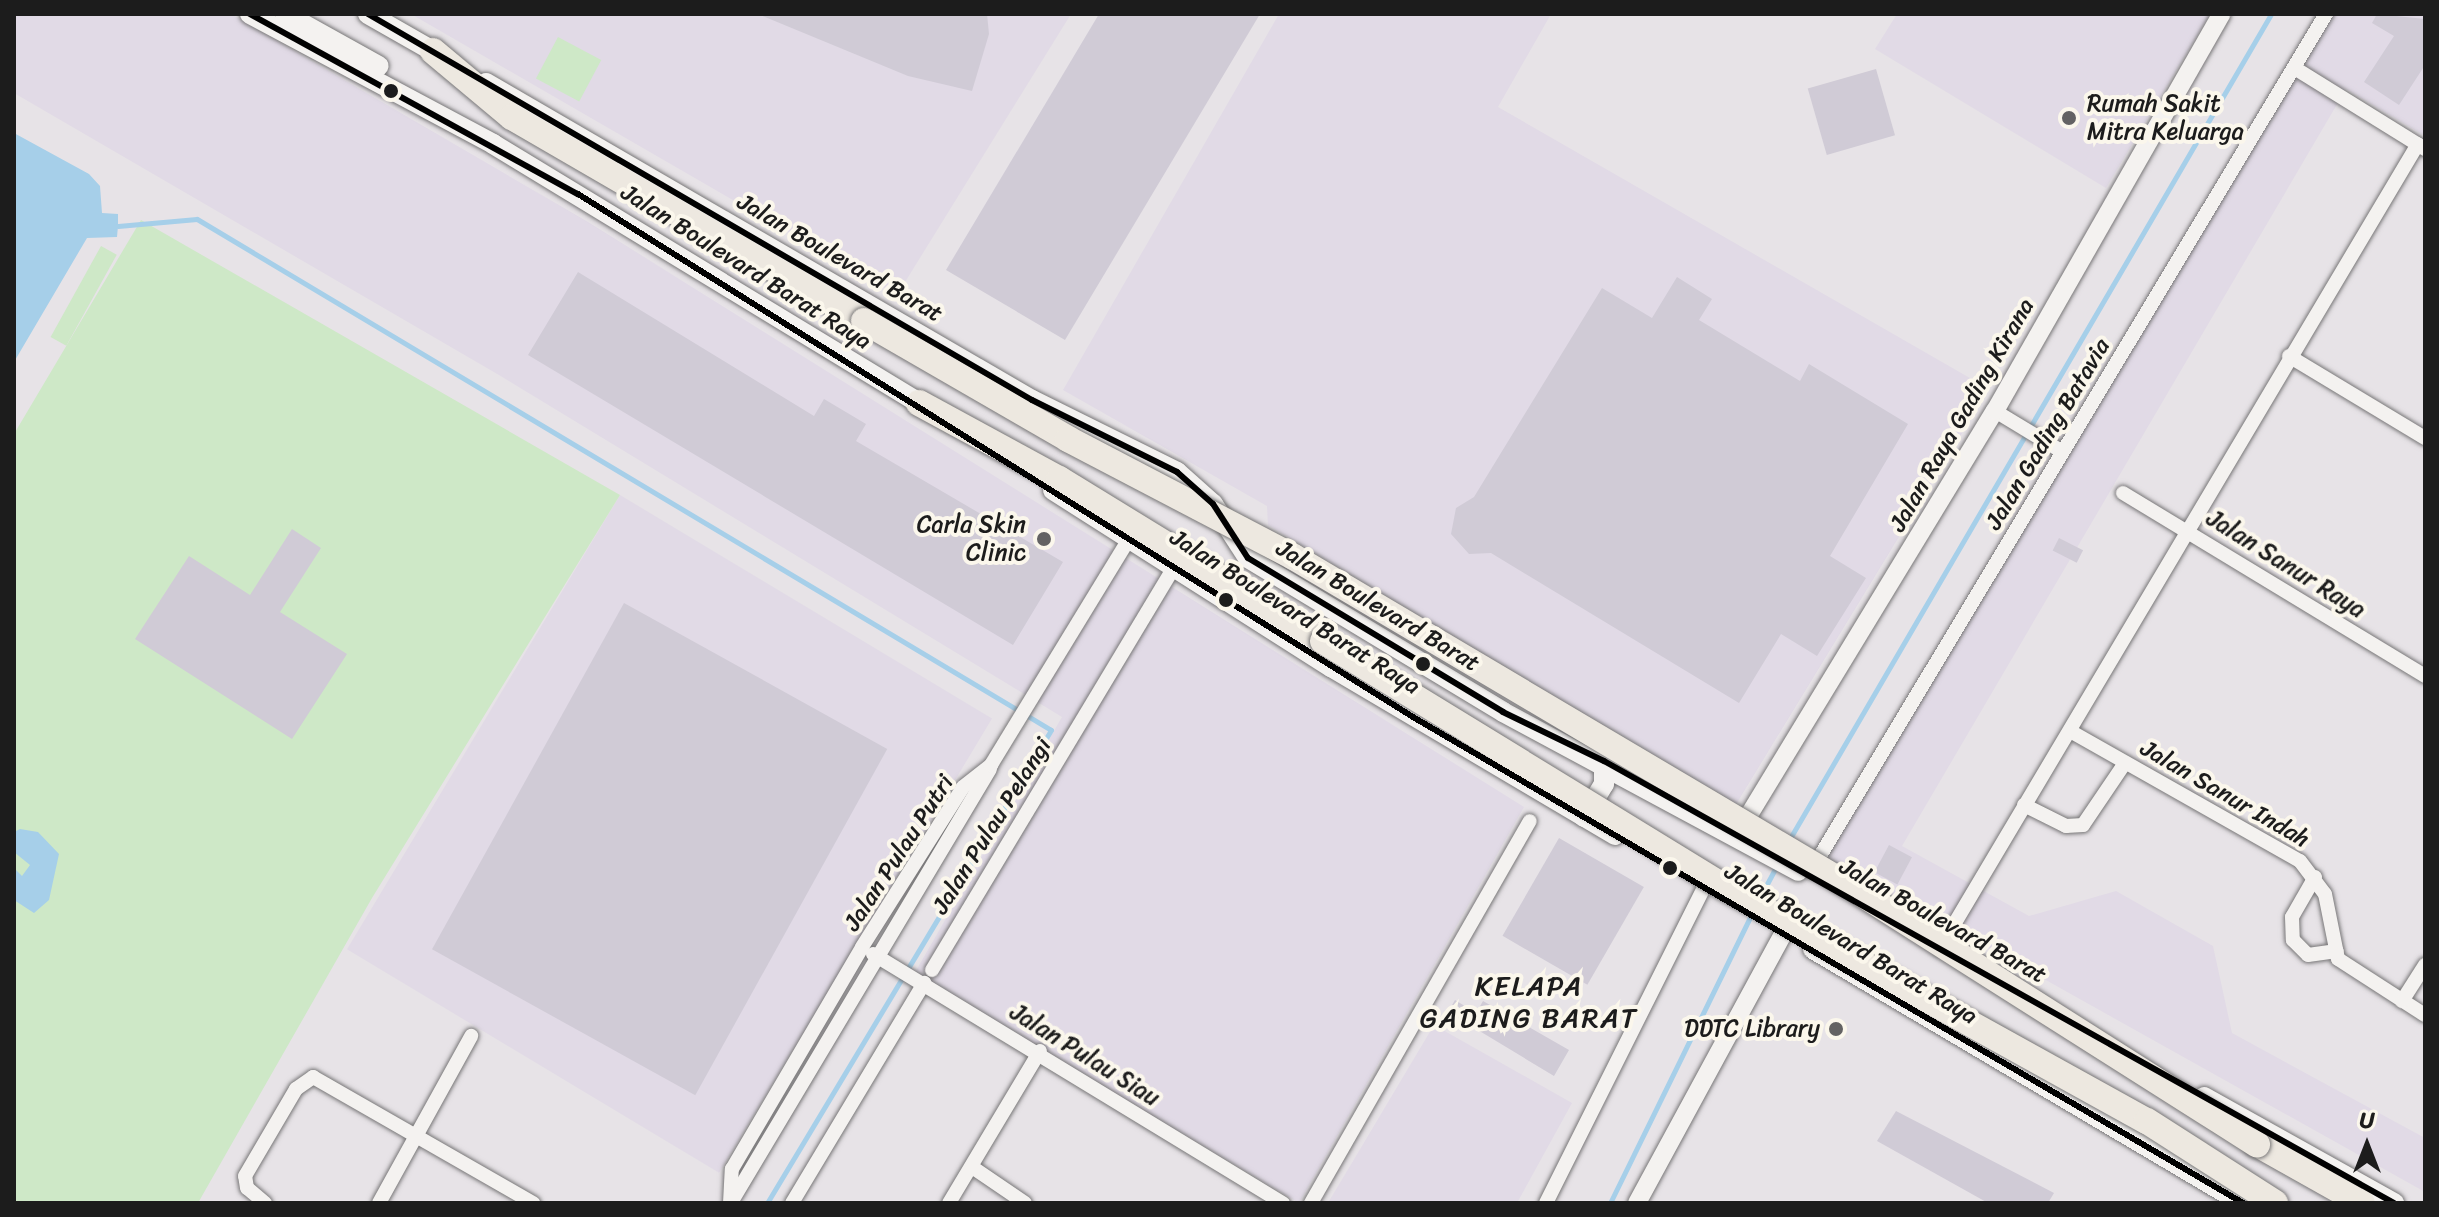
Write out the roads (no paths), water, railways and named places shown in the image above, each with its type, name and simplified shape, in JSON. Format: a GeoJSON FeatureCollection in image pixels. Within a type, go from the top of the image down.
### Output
{"type":"FeatureCollection","features":[{"type":"Feature","properties":{"kind":"highway"},"geometry":{"type":"LineString","coordinates":[[433,51],[512,117],[1068,439],[1292,556],[1856,890],[2257,1144],[2362,1203]]}},
{"type":"Feature","properties":{"kind":"highway"},"geometry":{"type":"LineString","coordinates":[[919,403],[1059,479],[1724,887],[2147,1121],[2275,1203]]}},
{"type":"Feature","properties":{"kind":"main road"},"geometry":{"type":"LineString","coordinates":[[250,14],[459,125]]}},
{"type":"Feature","properties":{"kind":"main road"},"geometry":{"type":"LineString","coordinates":[[285,14],[425,92],[459,125]]}},
{"type":"Feature","properties":{"kind":"main road","name":"Jalan Boulevard Barat"},"geometry":{"type":"LineString","coordinates":[[368,14],[1032,400],[1177,472],[1213,504],[1248,558],[1503,712],[1604,761],[2394,1203]]}},
{"type":"Feature","properties":{"kind":"main road","name":"Jalan Boulevard Barat Raya"},"geometry":{"type":"LineString","coordinates":[[459,125],[578,194],[919,403],[1129,539],[1584,817],[2243,1203]]}},
{"type":"Feature","properties":{"kind":"main road"},"geometry":{"type":"LineString","coordinates":[[1584,817],[1604,784],[1604,761]]}},
{"type":"Feature","properties":{"kind":"street","name":"Jalan Raya Gading Kirana"},"geometry":{"type":"LineString","coordinates":[[1742,838],[1995,411],[2221,14]]}},
{"type":"Feature","properties":{"kind":"street","name":"Jalan Gading Batavia"},"geometry":{"type":"LineString","coordinates":[[1800,871],[2055,447],[2296,69],[2326,14]]}},
{"type":"Feature","properties":{"kind":"street"},"geometry":{"type":"LineString","coordinates":[[1940,948],[2289,356],[2421,146],[2296,69]]}},
{"type":"Feature","properties":{"kind":"street"},"geometry":{"type":"LineString","coordinates":[[2289,356],[2425,438]]}},
{"type":"Feature","properties":{"kind":"street"},"geometry":{"type":"LineString","coordinates":[[1995,411],[2055,447]]}},
{"type":"Feature","properties":{"kind":"street","name":"Jalan Sanur Raya"},"geometry":{"type":"LineString","coordinates":[[2123,493],[2188,529],[2425,676]]}},
{"type":"Feature","properties":{"kind":"street","name":"Jalan Pulau Putri"},"geometry":{"type":"LineString","coordinates":[[730,1203],[732,1169],[862,947],[963,787],[991,765],[1129,539]]}},
{"type":"Feature","properties":{"kind":"street","name":"Jalan Pulau Pelangi"},"geometry":{"type":"LineString","coordinates":[[792,1203],[924,977],[1080,727],[1174,567]]}},
{"type":"Feature","properties":{"kind":"street","name":"Jalan Sanur Indah"},"geometry":{"type":"LineString","coordinates":[[2070,731],[2300,861],[2315,877],[2337,951],[2345,966],[2425,1015]]}},
{"type":"Feature","properties":{"kind":"street"},"geometry":{"type":"LineString","coordinates":[[2024,805],[2066,826],[2083,825],[2125,763]]}},
{"type":"Feature","properties":{"kind":"street"},"geometry":{"type":"LineString","coordinates":[[730,1203],[882,959],[991,765]]}},
{"type":"Feature","properties":{"kind":"street"},"geometry":{"type":"LineString","coordinates":[[1311,1203],[1530,821]]}},
{"type":"Feature","properties":{"kind":"street"},"geometry":{"type":"LineString","coordinates":[[921,851],[937,860]]}},
{"type":"Feature","properties":{"kind":"street"},"geometry":{"type":"LineString","coordinates":[[2315,877],[2292,917],[2293,940],[2308,955],[2337,951]]}},
{"type":"Feature","properties":{"kind":"street"},"geometry":{"type":"LineString","coordinates":[[1546,1203],[1704,887]]}},
{"type":"Feature","properties":{"kind":"street"},"geometry":{"type":"LineString","coordinates":[[1637,1203],[1780,930]]}},
{"type":"Feature","properties":{"kind":"street","name":"Jalan Pulau Siau"},"geometry":{"type":"LineString","coordinates":[[862,947],[924,977],[1283,1203]]}},
{"type":"Feature","properties":{"kind":"street"},"geometry":{"type":"LineString","coordinates":[[2402,1001],[2425,965]]}},
{"type":"Feature","properties":{"kind":"street"},"geometry":{"type":"LineString","coordinates":[[379,1203],[413,1136],[471,1036]]}},
{"type":"Feature","properties":{"kind":"street"},"geometry":{"type":"LineString","coordinates":[[949,1203],[1040,1051]]}},
{"type":"Feature","properties":{"kind":"street"},"geometry":{"type":"LineString","coordinates":[[265,1203],[247,1188],[245,1176],[296,1089],[313,1077],[533,1203]]}},
{"type":"Feature","properties":{"kind":"street"},"geometry":{"type":"LineString","coordinates":[[770,1106],[786,1114]]}},
{"type":"Feature","properties":{"kind":"street"},"geometry":{"type":"LineString","coordinates":[[972,1167],[1025,1203]]}},
{"type":"Feature","properties":{"kind":"water"},"geometry":{"type":"Polygon","coordinates":[[[14,133],[89,174],[100,186],[102,213],[118,214],[118,226],[117,237],[87,238],[14,362],[14,133]]]}},
{"type":"Feature","properties":{"kind":"water"},"geometry":{"type":"Polygon","coordinates":[[[20,829],[38,832],[59,854],[49,900],[34,913],[14,900],[14,868],[22,876],[30,865],[14,852],[14,832],[20,829]]]}},
{"type":"Feature","properties":{"kind":"waterway"},"geometry":{"type":"LineString","coordinates":[[1789,840],[2271,14]]}},
{"type":"Feature","properties":{"kind":"waterway"},"geometry":{"type":"LineString","coordinates":[[118,226],[197,219],[1051,730],[767,1203]]}},
{"type":"Feature","properties":{"kind":"waterway"},"geometry":{"type":"LineString","coordinates":[[1760,897],[1776,867]]}},
{"type":"Feature","properties":{"kind":"waterway"},"geometry":{"type":"LineString","coordinates":[[1610,1203],[1752,913]]}},
{"type":"Feature","properties":{"kind":"place","name":"Rumah Sakit Mitra Keluarga"},"geometry":{"type":"Point","coordinates":[2069,118]}},
{"type":"Feature","properties":{"kind":"place","name":"Carla Skin Clinic"},"geometry":{"type":"Point","coordinates":[1044,539]}},
{"type":"Feature","properties":{"kind":"place","name":"DDTC Library"},"geometry":{"type":"Point","coordinates":[1836,1029]}},
{"type":"Feature","properties":{"kind":"district","name":"KELAPA GADING BARAT"},"geometry":{"type":"Point","coordinates":[1529,1002]}}]}
